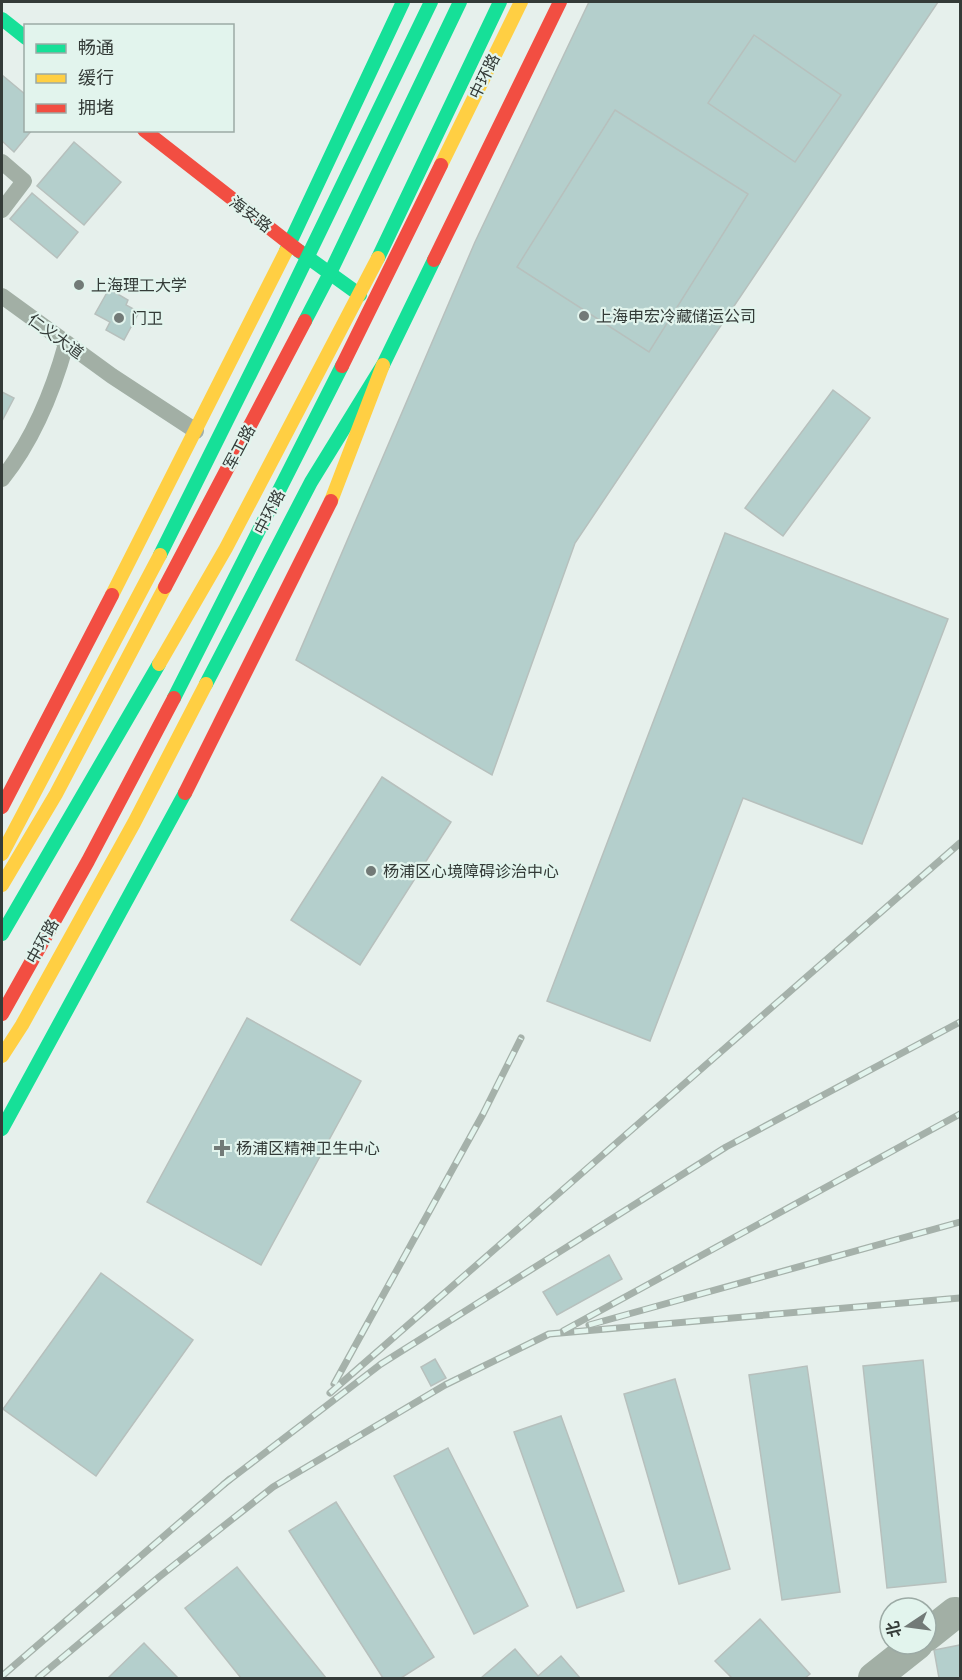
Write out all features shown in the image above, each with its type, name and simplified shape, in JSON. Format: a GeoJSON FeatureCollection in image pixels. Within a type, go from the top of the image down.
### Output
{"type":"FeatureCollection","features":[{"type":"Feature","properties":{"kind":"main road"},"geometry":{"type":"LineString","coordinates":[[2,807],[128,565],[290,244],[403,2]]}},
{"type":"Feature","properties":{"kind":"main road"},"geometry":{"type":"LineString","coordinates":[[2,854],[55,756],[252,373],[431,2]]}},
{"type":"Feature","properties":{"kind":"main road","name":"军工路"},"geometry":{"type":"LineString","coordinates":[[2,885],[56,794],[330,273],[460,2]]}},
{"type":"Feature","properties":{"kind":"main road"},"geometry":{"type":"LineString","coordinates":[[2,934],[226,548],[360,295],[500,2]]}},
{"type":"Feature","properties":{"kind":"main road","name":"中环路"},"geometry":{"type":"LineString","coordinates":[[2,1014],[115,812],[219,610],[322,408],[521,2]]}},
{"type":"Feature","properties":{"kind":"main road"},"geometry":{"type":"LineString","coordinates":[[2,1129],[191,781],[335,494],[383,365],[560,2]]}},
{"type":"Feature","properties":{"kind":"main road"},"geometry":{"type":"LineString","coordinates":[[2,19],[24,36]]}},
{"type":"Feature","properties":{"kind":"main road"},"geometry":{"type":"LineString","coordinates":[[480,44],[482,112]]}},
{"type":"Feature","properties":{"kind":"main road","name":"海安路"},"geometry":{"type":"LineString","coordinates":[[147,132],[290,244],[360,295]]}},
{"type":"Feature","properties":{"kind":"main road"},"geometry":{"type":"LineString","coordinates":[[483,134],[484,157]]}},
{"type":"Feature","properties":{"kind":"main road"},"geometry":{"type":"LineString","coordinates":[[2,1056],[134,823],[311,482],[383,365]]}},
{"type":"Feature","properties":{"kind":"street"},"geometry":{"type":"LineString","coordinates":[[938,1626],[955,1613]]}},
{"type":"Feature","properties":{"kind":"street"},"geometry":{"type":"LineString","coordinates":[[874,1678],[902,1656]]}},
{"type":"Feature","properties":{"kind":"lane"},"geometry":{"type":"LineString","coordinates":[[2,162],[24,181],[2,210]]}},
{"type":"Feature","properties":{"kind":"lane","name":"仁义大道"},"geometry":{"type":"LineString","coordinates":[[2,296],[66,344],[196,431]]}},
{"type":"Feature","properties":{"kind":"lane"},"geometry":{"type":"LineString","coordinates":[[2,479],[49,398],[66,344]]}},
{"type":"Feature","properties":{"kind":"building","name":"上海申宏冷藏储运公司"},"geometry":{"type":"Polygon","coordinates":[[[589,2],[938,2],[575,543],[492,775],[296,660],[475,242],[589,2]]]}},
{"type":"Feature","properties":{"kind":"building"},"geometry":{"type":"Polygon","coordinates":[[[754,35],[841,95],[795,162],[708,103],[754,35]]]}},
{"type":"Feature","properties":{"kind":"building"},"geometry":{"type":"Polygon","coordinates":[[[2,75],[24,93],[24,132],[30,132],[14,152],[2,141],[2,75]]]}},
{"type":"Feature","properties":{"kind":"building"},"geometry":{"type":"Polygon","coordinates":[[[615,110],[748,194],[649,352],[517,267],[615,110]]]}},
{"type":"Feature","properties":{"kind":"building"},"geometry":{"type":"Polygon","coordinates":[[[74,142],[121,182],[84,225],[37,186],[74,142]]]}},
{"type":"Feature","properties":{"kind":"building"},"geometry":{"type":"Polygon","coordinates":[[[32,193],[78,232],[57,258],[10,219],[32,193]]]}},
{"type":"Feature","properties":{"kind":"building","name":"门卫"},"geometry":{"type":"Polygon","coordinates":[[[109,289],[128,300],[126,305],[139,312],[124,340],[106,330],[110,322],[95,314],[109,289]]]}},
{"type":"Feature","properties":{"kind":"building"},"geometry":{"type":"Polygon","coordinates":[[[833,390],[870,418],[783,536],[745,508],[833,390]]]}},
{"type":"Feature","properties":{"kind":"building"},"geometry":{"type":"Polygon","coordinates":[[[2,392],[14,398],[2,421],[2,392]]]}},
{"type":"Feature","properties":{"kind":"building"},"geometry":{"type":"Polygon","coordinates":[[[725,533],[948,619],[862,844],[743,798],[650,1041],[547,1001],[725,533]]]}},
{"type":"Feature","properties":{"kind":"building","name":"杨浦区心境障碍诊治中心"},"geometry":{"type":"Polygon","coordinates":[[[382,777],[451,822],[360,965],[291,920],[382,777]]]}},
{"type":"Feature","properties":{"kind":"building"},"geometry":{"type":"Polygon","coordinates":[[[247,1018],[361,1081],[261,1265],[147,1202],[247,1018]]]}},
{"type":"Feature","properties":{"kind":"building"},"geometry":{"type":"Polygon","coordinates":[[[609,1255],[622,1279],[557,1315],[543,1292],[609,1255]]]}},
{"type":"Feature","properties":{"kind":"building"},"geometry":{"type":"Polygon","coordinates":[[[101,1273],[193,1340],[96,1476],[3,1409],[101,1273]]]}},
{"type":"Feature","properties":{"kind":"building"},"geometry":{"type":"Polygon","coordinates":[[[435,1359],[446,1378],[431,1386],[421,1367],[435,1359]]]}},
{"type":"Feature","properties":{"kind":"building"},"geometry":{"type":"Polygon","coordinates":[[[923,1360],[946,1582],[887,1588],[863,1366],[923,1360]]]}},
{"type":"Feature","properties":{"kind":"building"},"geometry":{"type":"Polygon","coordinates":[[[807,1366],[840,1592],[782,1600],[749,1375],[807,1366]]]}},
{"type":"Feature","properties":{"kind":"building"},"geometry":{"type":"Polygon","coordinates":[[[675,1379],[730,1569],[679,1584],[624,1394],[675,1379]]]}},
{"type":"Feature","properties":{"kind":"building"},"geometry":{"type":"Polygon","coordinates":[[[561,1416],[624,1591],[577,1608],[514,1432],[561,1416]]]}},
{"type":"Feature","properties":{"kind":"building"},"geometry":{"type":"Polygon","coordinates":[[[448,1448],[528,1606],[474,1634],[394,1476],[448,1448]]]}},
{"type":"Feature","properties":{"kind":"building"},"geometry":{"type":"Polygon","coordinates":[[[336,1502],[434,1657],[401,1678],[383,1678],[289,1531],[336,1502]]]}},
{"type":"Feature","properties":{"kind":"building"},"geometry":{"type":"Polygon","coordinates":[[[237,1567],[326,1678],[241,1678],[185,1608],[237,1567]]]}},
{"type":"Feature","properties":{"kind":"building"},"geometry":{"type":"Polygon","coordinates":[[[760,1619],[810,1674],[805,1678],[732,1678],[715,1661],[760,1619]]]}},
{"type":"Feature","properties":{"kind":"building"},"geometry":{"type":"Polygon","coordinates":[[[144,1643],[178,1678],[108,1678],[144,1643]]]}},
{"type":"Feature","properties":{"kind":"building"},"geometry":{"type":"Polygon","coordinates":[[[960,1645],[960,1678],[939,1678],[935,1656],[938,1656],[938,1649],[960,1645]]]}},
{"type":"Feature","properties":{"kind":"building"},"geometry":{"type":"Polygon","coordinates":[[[515,1649],[538,1676],[561,1656],[580,1678],[481,1678],[515,1649]]]}},
{"type":"Feature","properties":{"kind":"railway"},"geometry":{"type":"LineString","coordinates":[[330,1393],[960,843]]}},
{"type":"Feature","properties":{"kind":"railway"},"geometry":{"type":"LineString","coordinates":[[224,1484],[381,1364],[726,1147],[960,1022]]}},
{"type":"Feature","properties":{"kind":"railway"},"geometry":{"type":"LineString","coordinates":[[334,1384],[483,1114],[521,1038]]}},
{"type":"Feature","properties":{"kind":"railway"},"geometry":{"type":"LineString","coordinates":[[563,1331],[960,1114]]}},
{"type":"Feature","properties":{"kind":"railway"},"geometry":{"type":"LineString","coordinates":[[589,1325],[960,1222]]}},
{"type":"Feature","properties":{"kind":"railway"},"geometry":{"type":"LineString","coordinates":[[38,1678],[159,1577],[273,1487],[445,1385],[549,1334],[960,1298]]}},
{"type":"Feature","properties":{"kind":"railway"},"geometry":{"type":"LineString","coordinates":[[2,1676],[230,1479]]}},
{"type":"Feature","properties":{"kind":"traffic: fast"},"geometry":{"type":"LineString","coordinates":[[286,251],[403,2]]}},
{"type":"Feature","properties":{"kind":"traffic: fast"},"geometry":{"type":"LineString","coordinates":[[160,555],[431,2]]}},
{"type":"Feature","properties":{"kind":"traffic: fast"},"geometry":{"type":"LineString","coordinates":[[305,321],[460,2]]}},
{"type":"Feature","properties":{"kind":"traffic: fast"},"geometry":{"type":"LineString","coordinates":[[378,258],[500,2]]}},
{"type":"Feature","properties":{"kind":"traffic: fast"},"geometry":{"type":"LineString","coordinates":[[2,19],[24,36]]}},
{"type":"Feature","properties":{"kind":"traffic: fast"},"geometry":{"type":"LineString","coordinates":[[299,251],[360,295]]}},
{"type":"Feature","properties":{"kind":"traffic: fast"},"geometry":{"type":"LineString","coordinates":[[206,684],[311,482],[383,365],[434,260]]}},
{"type":"Feature","properties":{"kind":"traffic: fast"},"geometry":{"type":"LineString","coordinates":[[174,698],[342,366]]}},
{"type":"Feature","properties":{"kind":"traffic: fast"},"geometry":{"type":"LineString","coordinates":[[2,934],[159,664]]}},
{"type":"Feature","properties":{"kind":"traffic: fast"},"geometry":{"type":"LineString","coordinates":[[2,1129],[185,793]]}},
{"type":"Feature","properties":{"kind":"traffic: slow"},"geometry":{"type":"LineString","coordinates":[[441,165],[521,2]]}},
{"type":"Feature","properties":{"kind":"traffic: slow"},"geometry":{"type":"LineString","coordinates":[[112,595],[286,251]]}},
{"type":"Feature","properties":{"kind":"traffic: slow"},"geometry":{"type":"LineString","coordinates":[[159,664],[226,548],[378,258]]}},
{"type":"Feature","properties":{"kind":"traffic: slow"},"geometry":{"type":"LineString","coordinates":[[331,501],[383,365]]}},
{"type":"Feature","properties":{"kind":"traffic: slow"},"geometry":{"type":"LineString","coordinates":[[2,854],[160,555]]}},
{"type":"Feature","properties":{"kind":"traffic: slow"},"geometry":{"type":"LineString","coordinates":[[2,885],[56,794],[165,587]]}},
{"type":"Feature","properties":{"kind":"traffic: slow"},"geometry":{"type":"LineString","coordinates":[[2,1056],[22,1025],[134,823],[206,684]]}},
{"type":"Feature","properties":{"kind":"traffic: jam"},"geometry":{"type":"LineString","coordinates":[[434,260],[560,2]]}},
{"type":"Feature","properties":{"kind":"traffic: jam"},"geometry":{"type":"LineString","coordinates":[[147,132],[299,251]]}},
{"type":"Feature","properties":{"kind":"traffic: jam"},"geometry":{"type":"LineString","coordinates":[[342,366],[441,165]]}},
{"type":"Feature","properties":{"kind":"traffic: jam"},"geometry":{"type":"LineString","coordinates":[[165,587],[305,321]]}},
{"type":"Feature","properties":{"kind":"traffic: jam"},"geometry":{"type":"LineString","coordinates":[[185,793],[331,501]]}},
{"type":"Feature","properties":{"kind":"traffic: jam"},"geometry":{"type":"LineString","coordinates":[[2,807],[112,595]]}},
{"type":"Feature","properties":{"kind":"traffic: jam"},"geometry":{"type":"LineString","coordinates":[[2,1014],[88,861],[174,698]]}},
{"type":"Feature","properties":{"kind":"place","name":"上海理工大学"},"geometry":{"type":"Point","coordinates":[79,285]}},
{"type":"Feature","properties":{"kind":"place","name":"上海申宏冷藏储运公司"},"geometry":{"type":"Point","coordinates":[584,316]}},
{"type":"Feature","properties":{"kind":"place","name":"门卫"},"geometry":{"type":"Point","coordinates":[119,318]}},
{"type":"Feature","properties":{"kind":"place","name":"杨浦区心境障碍诊治中心"},"geometry":{"type":"Point","coordinates":[371,871]}},
{"type":"Feature","properties":{"kind":"place","name":"杨浦区精神卫生中心"},"geometry":{"type":"Point","coordinates":[222,1148]}}]}
